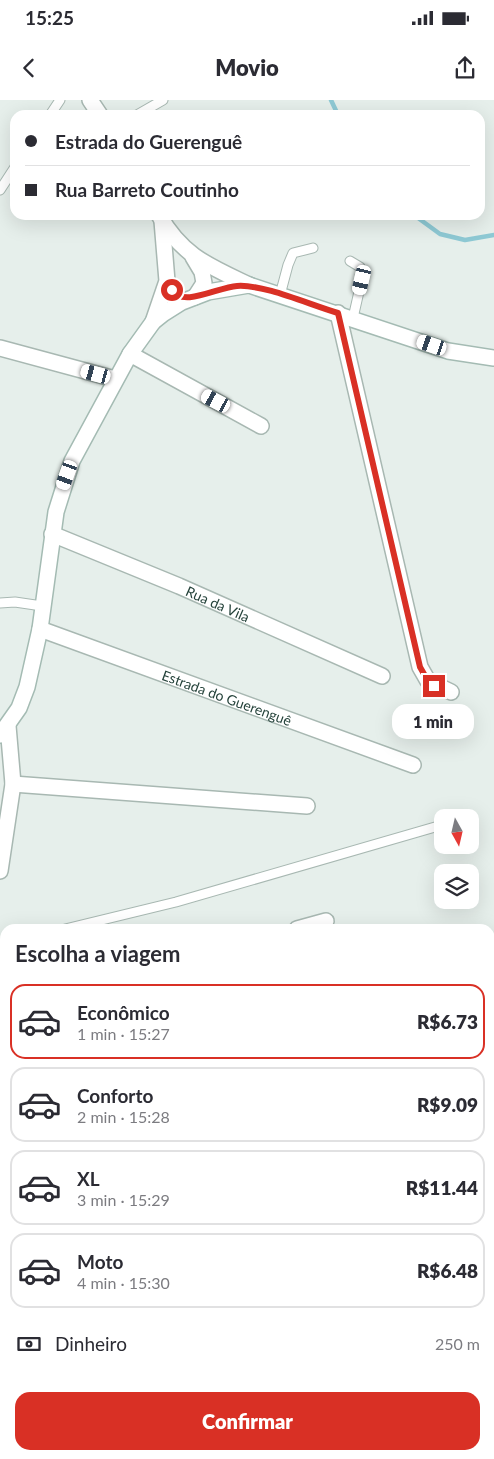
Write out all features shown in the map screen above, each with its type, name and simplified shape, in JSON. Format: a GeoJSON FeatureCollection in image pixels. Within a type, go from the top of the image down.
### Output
{"type":"FeatureCollection","features":[{"type":"Feature","properties":{"kind":"street"},"geometry":{"type":"LineString","coordinates":[[0,870],[13,784],[4,730],[27,687],[40,629],[52,534],[62,488],[72,461],[130,354],[153,322],[166,281],[164,220]]}},
{"type":"Feature","properties":{"kind":"street"},"geometry":{"type":"LineString","coordinates":[[166,220],[178,242],[193,257],[202,272],[204,283],[193,297]]}},
{"type":"Feature","properties":{"kind":"street"},"geometry":{"type":"LineString","coordinates":[[193,257],[249,285],[448,351],[494,358]]}},
{"type":"Feature","properties":{"kind":"street"},"geometry":{"type":"LineString","coordinates":[[166,281],[174,294],[193,297]]}},
{"type":"Feature","properties":{"kind":"street"},"geometry":{"type":"LineString","coordinates":[[153,322],[193,297],[228,287],[249,285]]}},
{"type":"Feature","properties":{"kind":"street"},"geometry":{"type":"LineString","coordinates":[[338,313],[420,667],[428,681],[451,692]]}},
{"type":"Feature","properties":{"kind":"street"},"geometry":{"type":"LineString","coordinates":[[0,348],[116,380]]}},
{"type":"Feature","properties":{"kind":"street"},"geometry":{"type":"LineString","coordinates":[[130,354],[261,426]]}},
{"type":"Feature","properties":{"kind":"street","name":"Rua da Vila"},"geometry":{"type":"LineString","coordinates":[[52,534],[179,586],[382,676]]}},
{"type":"Feature","properties":{"kind":"street","name":"Estrada do Guerenguê"},"geometry":{"type":"LineString","coordinates":[[40,629],[413,765]]}},
{"type":"Feature","properties":{"kind":"street"},"geometry":{"type":"LineString","coordinates":[[13,784],[307,806]]}},
{"type":"Feature","properties":{"kind":"street"},"geometry":{"type":"LineString","coordinates":[[315,924],[326,921]]}},
{"type":"Feature","properties":{"kind":"lane"},"geometry":{"type":"LineString","coordinates":[[146,110],[164,100]]}},
{"type":"Feature","properties":{"kind":"lane"},"geometry":{"type":"LineString","coordinates":[[0,190],[10,175]]}},
{"type":"Feature","properties":{"kind":"lane"},"geometry":{"type":"LineString","coordinates":[[280,295],[293,253],[312,248]]}},
{"type":"Feature","properties":{"kind":"lane"},"geometry":{"type":"LineString","coordinates":[[350,261],[360,267],[363,274],[353,318]]}},
{"type":"Feature","properties":{"kind":"lane"},"geometry":{"type":"LineString","coordinates":[[0,603],[15,602],[42,606]]}},
{"type":"Feature","properties":{"kind":"lane"},"geometry":{"type":"LineString","coordinates":[[86,924],[176,902],[434,827]]}},
{"type":"Feature","properties":{"kind":"waterway"},"geometry":{"type":"LineString","coordinates":[[331,100],[336,110]]}},
{"type":"Feature","properties":{"kind":"waterway"},"geometry":{"type":"LineString","coordinates":[[421,220],[440,234],[465,240],[494,235]]}},
{"type":"Feature","properties":{"kind":"route"},"geometry":{"type":"LineString","coordinates":[[172,290],[178,297],[191,298],[234,286],[249,285],[338,313],[375,482],[420,667],[428,681],[434,686]]}}]}
